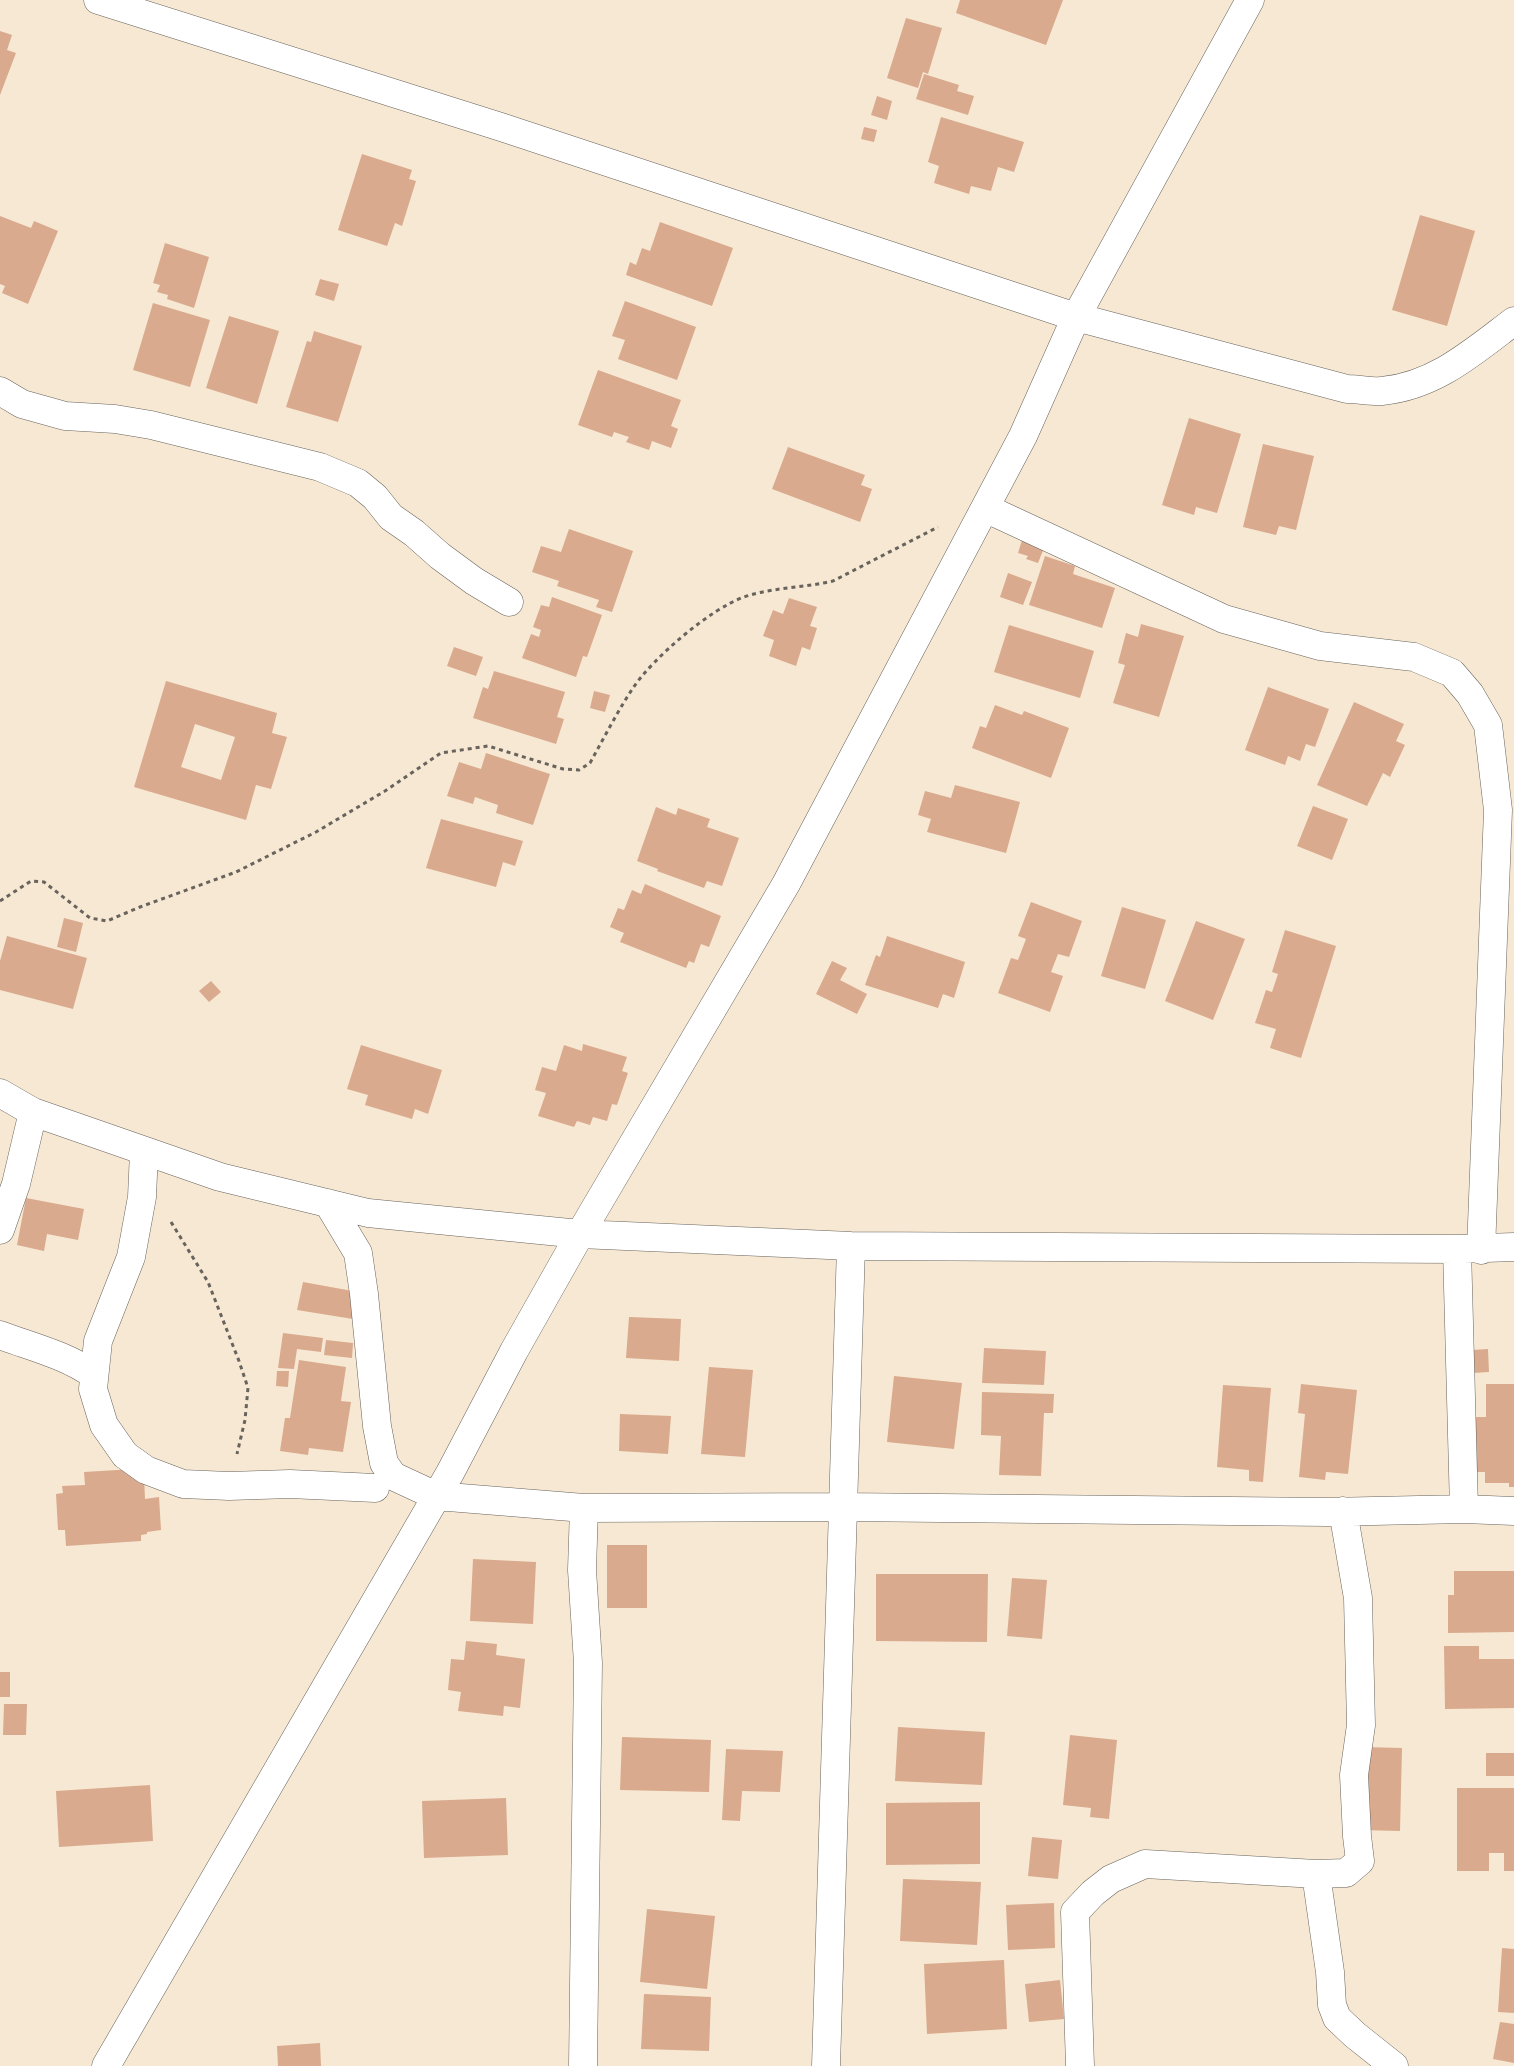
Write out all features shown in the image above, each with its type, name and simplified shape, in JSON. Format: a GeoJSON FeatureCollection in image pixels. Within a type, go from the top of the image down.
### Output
{"type":"FeatureCollection","features":[{"type":"Feature","properties":{"kind":"street"},"geometry":{"type":"LineString","coordinates":[[98,0],[510,130],[1076,317],[1347,389],[1381,391],[1414,385],[1436,376],[1462,361],[1514,321]]}},
{"type":"Feature","properties":{"kind":"street"},"geometry":{"type":"LineString","coordinates":[[106,2066],[436,1496],[580,1234],[786,884],[1023,436],[1076,317],[1250,0]]}},
{"type":"Feature","properties":{"kind":"street"},"geometry":{"type":"LineString","coordinates":[[0,390],[22,404],[66,416],[115,419],[151,425],[320,467],[358,483],[376,497],[391,517],[414,533],[440,556],[474,581],[510,602]]}},
{"type":"Feature","properties":{"kind":"street"},"geometry":{"type":"LineString","coordinates":[[985,508],[1224,619],[1320,646],[1414,658],[1452,673],[1470,694],[1488,725],[1498,810],[1469,1250],[1464,1510]]}},
{"type":"Feature","properties":{"kind":"street"},"geometry":{"type":"LineString","coordinates":[[0,1094],[32,1112],[220,1178],[368,1213],[580,1234],[851,1246],[1469,1250],[1514,1247]]}},
{"type":"Feature","properties":{"kind":"street"},"geometry":{"type":"LineString","coordinates":[[0,1230],[16,1184],[32,1112]]}},
{"type":"Feature","properties":{"kind":"street"},"geometry":{"type":"LineString","coordinates":[[144,1152],[142,1197],[131,1257],[98,1341],[93,1389],[104,1425],[125,1454],[146,1470],[183,1484],[229,1486],[290,1484],[375,1488]]}},
{"type":"Feature","properties":{"kind":"street"},"geometry":{"type":"LineString","coordinates":[[328,1203],[358,1253],[364,1294],[376,1426],[384,1463],[393,1476],[436,1496],[584,1508],[843,1507],[1514,1511]]}},
{"type":"Feature","properties":{"kind":"street"},"geometry":{"type":"LineString","coordinates":[[826,2066],[851,1246]]}},
{"type":"Feature","properties":{"kind":"street"},"geometry":{"type":"LineString","coordinates":[[0,1335],[49,1352],[94,1374]]}},
{"type":"Feature","properties":{"kind":"street"},"geometry":{"type":"LineString","coordinates":[[583,2066],[588,1663],[582,1570],[584,1508]]}},
{"type":"Feature","properties":{"kind":"street"},"geometry":{"type":"LineString","coordinates":[[1080,2066],[1075,1912],[1093,1893],[1111,1879],[1145,1864],[1316,1874],[1346,1873],[1360,1861],[1356,1836],[1354,1775],[1362,1724],[1358,1598],[1343,1511]]}},
{"type":"Feature","properties":{"kind":"street"},"geometry":{"type":"LineString","coordinates":[[1316,1874],[1330,1972],[1332,2004],[1337,2018],[1394,2066]]}},
{"type":"Feature","properties":{"kind":"path"},"geometry":{"type":"LineString","coordinates":[[0,901],[31,881],[44,882],[90,918],[107,921],[158,900],[236,872],[316,832],[364,804],[441,753],[488,746],[563,769],[579,770],[590,763],[634,686],[683,636],[713,612],[725,605],[752,595],[788,586],[820,584],[833,581],[960,516],[985,508]]}},
{"type":"Feature","properties":{"kind":"path"},"geometry":{"type":"LineString","coordinates":[[170,1220],[208,1282],[248,1388],[245,1420],[229,1486]]}},
{"type":"Feature","properties":{"kind":"building"},"geometry":{"type":"Polygon","coordinates":[[[960,0],[1063,0],[1046,45],[956,13],[960,0]]]}},
{"type":"Feature","properties":{"kind":"building"},"geometry":{"type":"Polygon","coordinates":[[[906,18],[942,28],[928,74],[923,72],[918,88],[887,78],[906,18]]]}},
{"type":"Feature","properties":{"kind":"building"},"geometry":{"type":"Polygon","coordinates":[[[0,31],[12,35],[7,50],[16,53],[0,95],[0,31]]]}},
{"type":"Feature","properties":{"kind":"building"},"geometry":{"type":"Polygon","coordinates":[[[924,74],[959,85],[957,91],[974,96],[968,115],[916,99],[924,74]]]}},
{"type":"Feature","properties":{"kind":"building"},"geometry":{"type":"Polygon","coordinates":[[[877,96],[892,101],[887,120],[871,115],[877,96]]]}},
{"type":"Feature","properties":{"kind":"building"},"geometry":{"type":"Polygon","coordinates":[[[941,117],[1024,142],[1014,172],[998,167],[991,191],[971,186],[969,194],[934,183],[939,166],[928,162],[941,117]]]}},
{"type":"Feature","properties":{"kind":"building"},"geometry":{"type":"Polygon","coordinates":[[[864,127],[877,130],[874,142],[861,139],[864,127]]]}},
{"type":"Feature","properties":{"kind":"building"},"geometry":{"type":"Polygon","coordinates":[[[362,154],[412,170],[409,179],[416,181],[402,226],[395,223],[387,246],[338,230],[362,154]]]}},
{"type":"Feature","properties":{"kind":"building"},"geometry":{"type":"Polygon","coordinates":[[[1420,215],[1475,231],[1447,326],[1392,310],[1420,215]]]}},
{"type":"Feature","properties":{"kind":"building"},"geometry":{"type":"Polygon","coordinates":[[[0,216],[31,228],[34,221],[58,231],[28,304],[2,293],[5,286],[0,284],[0,216]]]}},
{"type":"Feature","properties":{"kind":"building"},"geometry":{"type":"Polygon","coordinates":[[[660,222],[733,248],[712,306],[626,275],[630,262],[636,265],[642,248],[650,251],[660,222]]]}},
{"type":"Feature","properties":{"kind":"building"},"geometry":{"type":"Polygon","coordinates":[[[165,243],[209,257],[194,308],[167,299],[168,295],[157,292],[160,285],[153,283],[165,243]]]}},
{"type":"Feature","properties":{"kind":"building"},"geometry":{"type":"Polygon","coordinates":[[[320,279],[339,284],[334,301],[315,295],[320,279]]]}},
{"type":"Feature","properties":{"kind":"building"},"geometry":{"type":"Polygon","coordinates":[[[625,301],[696,327],[677,380],[618,359],[625,340],[612,336],[625,301]]]}},
{"type":"Feature","properties":{"kind":"building"},"geometry":{"type":"Polygon","coordinates":[[[153,303],[210,320],[190,387],[133,370],[153,303]]]}},
{"type":"Feature","properties":{"kind":"building"},"geometry":{"type":"Polygon","coordinates":[[[229,316],[279,331],[257,404],[206,388],[229,316]]]}},
{"type":"Feature","properties":{"kind":"building"},"geometry":{"type":"Polygon","coordinates":[[[314,331],[362,346],[338,422],[286,407],[307,341],[311,342],[314,331]]]}},
{"type":"Feature","properties":{"kind":"building"},"geometry":{"type":"Polygon","coordinates":[[[598,370],[681,400],[671,426],[678,429],[671,448],[652,441],[649,450],[626,442],[629,437],[614,432],[612,437],[578,425],[598,370]]]}},
{"type":"Feature","properties":{"kind":"building"},"geometry":{"type":"Polygon","coordinates":[[[1189,418],[1241,434],[1217,513],[1196,507],[1194,515],[1162,505],[1189,418]]]}},
{"type":"Feature","properties":{"kind":"building"},"geometry":{"type":"Polygon","coordinates":[[[1263,444],[1314,456],[1296,530],[1279,526],[1276,535],[1243,527],[1263,444]]]}},
{"type":"Feature","properties":{"kind":"building"},"geometry":{"type":"Polygon","coordinates":[[[788,447],[865,475],[861,485],[872,489],[860,522],[772,489],[788,447]]]}},
{"type":"Feature","properties":{"kind":"building"},"geometry":{"type":"Polygon","coordinates":[[[569,529],[633,551],[612,612],[596,607],[599,600],[557,586],[559,581],[532,572],[541,546],[561,552],[569,529]]]}},
{"type":"Feature","properties":{"kind":"building"},"geometry":{"type":"Polygon","coordinates":[[[1022,540],[1044,548],[1038,563],[1026,559],[1028,556],[1018,553],[1022,540]]]}},
{"type":"Feature","properties":{"kind":"building"},"geometry":{"type":"Polygon","coordinates":[[[1045,556],[1075,566],[1073,574],[1115,588],[1102,628],[1029,605],[1045,556]]]}},
{"type":"Feature","properties":{"kind":"building"},"geometry":{"type":"Polygon","coordinates":[[[1008,573],[1032,582],[1023,605],[1000,597],[1008,573]]]}},
{"type":"Feature","properties":{"kind":"building"},"geometry":{"type":"Polygon","coordinates":[[[552,597],[602,615],[587,657],[583,656],[576,677],[522,658],[531,634],[539,637],[541,630],[533,627],[541,605],[549,607],[552,597]]]}},
{"type":"Feature","properties":{"kind":"building"},"geometry":{"type":"Polygon","coordinates":[[[789,598],[817,607],[810,626],[817,628],[810,650],[802,647],[796,666],[769,656],[774,640],[763,636],[773,610],[783,614],[789,598]]]}},
{"type":"Feature","properties":{"kind":"building"},"geometry":{"type":"Polygon","coordinates":[[[1141,624],[1184,636],[1159,717],[1113,703],[1125,665],[1118,663],[1126,633],[1138,637],[1141,624]]]}},
{"type":"Feature","properties":{"kind":"building"},"geometry":{"type":"Polygon","coordinates":[[[1009,625],[1094,651],[1080,698],[994,672],[1009,625]]]}},
{"type":"Feature","properties":{"kind":"building"},"geometry":{"type":"Polygon","coordinates":[[[454,647],[483,657],[476,676],[447,666],[454,647]]]}},
{"type":"Feature","properties":{"kind":"building"},"geometry":{"type":"Polygon","coordinates":[[[494,671],[565,692],[557,717],[564,719],[556,744],[473,718],[483,687],[488,689],[494,671]]]}},
{"type":"Feature","properties":{"kind":"building"},"geometry":{"type":"Polygon","coordinates":[[[166,681],[277,713],[272,733],[287,737],[271,789],[256,785],[246,820],[134,787],[166,681]],[[195,724],[181,767],[221,780],[235,737],[195,724]]]}},
{"type":"Feature","properties":{"kind":"building"},"geometry":{"type":"Polygon","coordinates":[[[1268,687],[1329,709],[1315,747],[1306,744],[1300,761],[1288,756],[1285,765],[1245,750],[1268,687]]]}},
{"type":"Feature","properties":{"kind":"building"},"geometry":{"type":"Polygon","coordinates":[[[594,691],[610,695],[605,712],[590,708],[594,691]]]}},
{"type":"Feature","properties":{"kind":"building"},"geometry":{"type":"Polygon","coordinates":[[[1354,702],[1404,724],[1396,741],[1405,745],[1390,777],[1383,773],[1367,806],[1317,785],[1354,702]]]}},
{"type":"Feature","properties":{"kind":"building"},"geometry":{"type":"Polygon","coordinates":[[[995,705],[1022,715],[1024,711],[1069,728],[1051,778],[972,748],[980,726],[986,728],[995,705]]]}},
{"type":"Feature","properties":{"kind":"building"},"geometry":{"type":"Polygon","coordinates":[[[486,753],[550,774],[533,825],[496,813],[498,805],[475,797],[473,804],[447,796],[459,762],[481,769],[486,753]]]}},
{"type":"Feature","properties":{"kind":"building"},"geometry":{"type":"Polygon","coordinates":[[[955,785],[1020,802],[1006,853],[927,832],[931,819],[918,815],[925,791],[951,798],[955,785]]]}},
{"type":"Feature","properties":{"kind":"building"},"geometry":{"type":"Polygon","coordinates":[[[1313,806],[1348,819],[1332,860],[1297,846],[1313,806]]]}},
{"type":"Feature","properties":{"kind":"building"},"geometry":{"type":"Polygon","coordinates":[[[656,807],[676,815],[678,808],[710,819],[707,827],[739,838],[722,886],[707,881],[704,888],[657,871],[658,869],[637,861],[656,807]]]}},
{"type":"Feature","properties":{"kind":"building"},"geometry":{"type":"Polygon","coordinates":[[[441,819],[523,841],[515,866],[503,862],[496,887],[426,868],[441,819]]]}},
{"type":"Feature","properties":{"kind":"building"},"geometry":{"type":"Polygon","coordinates":[[[645,884],[721,916],[709,947],[701,944],[694,963],[689,961],[686,968],[620,942],[624,933],[610,927],[618,908],[624,910],[632,890],[641,894],[645,884]]]}},
{"type":"Feature","properties":{"kind":"building"},"geometry":{"type":"Polygon","coordinates":[[[1031,902],[1082,921],[1069,957],[1058,954],[1051,972],[1063,976],[1050,1012],[998,993],[1011,958],[1018,960],[1026,939],[1018,936],[1031,902]]]}},
{"type":"Feature","properties":{"kind":"building"},"geometry":{"type":"Polygon","coordinates":[[[1122,907],[1166,920],[1145,989],[1101,976],[1122,907]]]}},
{"type":"Feature","properties":{"kind":"building"},"geometry":{"type":"Polygon","coordinates":[[[64,918],[83,923],[76,952],[57,947],[64,918]]]}},
{"type":"Feature","properties":{"kind":"building"},"geometry":{"type":"Polygon","coordinates":[[[1196,921],[1245,939],[1213,1020],[1165,1001],[1196,921]]]}},
{"type":"Feature","properties":{"kind":"building"},"geometry":{"type":"Polygon","coordinates":[[[1285,930],[1336,946],[1301,1058],[1270,1048],[1276,1029],[1255,1023],[1266,990],[1272,992],[1278,974],[1272,972],[1285,930]]]}},
{"type":"Feature","properties":{"kind":"building"},"geometry":{"type":"Polygon","coordinates":[[[7,936],[87,958],[73,1009],[0,990],[0,961],[7,936]]]}},
{"type":"Feature","properties":{"kind":"building"},"geometry":{"type":"Polygon","coordinates":[[[887,936],[965,962],[954,998],[943,994],[938,1008],[865,985],[876,955],[880,957],[887,936]]]}},
{"type":"Feature","properties":{"kind":"building"},"geometry":{"type":"Polygon","coordinates":[[[832,961],[847,968],[840,980],[867,994],[857,1014],[816,994],[832,961]]]}},
{"type":"Feature","properties":{"kind":"building"},"geometry":{"type":"Polygon","coordinates":[[[211,981],[221,992],[209,1002],[199,991],[211,981]]]}},
{"type":"Feature","properties":{"kind":"building"},"geometry":{"type":"Polygon","coordinates":[[[583,1044],[627,1057],[622,1071],[628,1073],[617,1105],[612,1104],[607,1121],[593,1117],[590,1125],[577,1121],[574,1127],[538,1116],[546,1093],[535,1090],[542,1067],[556,1071],[564,1045],[582,1051],[583,1044]]]}},
{"type":"Feature","properties":{"kind":"building"},"geometry":{"type":"Polygon","coordinates":[[[361,1045],[442,1070],[428,1114],[415,1109],[412,1119],[365,1105],[368,1095],[347,1089],[361,1045]]]}},
{"type":"Feature","properties":{"kind":"building"},"geometry":{"type":"Polygon","coordinates":[[[26,1198],[84,1209],[78,1240],[47,1234],[44,1251],[17,1245],[26,1198]]]}},
{"type":"Feature","properties":{"kind":"building"},"geometry":{"type":"Polygon","coordinates":[[[303,1282],[358,1292],[353,1319],[297,1310],[303,1282]]]}},
{"type":"Feature","properties":{"kind":"building"},"geometry":{"type":"Polygon","coordinates":[[[629,1317],[681,1319],[679,1361],[626,1358],[629,1317]]]}},
{"type":"Feature","properties":{"kind":"building"},"geometry":{"type":"Polygon","coordinates":[[[283,1333],[323,1338],[321,1352],[297,1349],[294,1369],[278,1368],[283,1333]]]}},
{"type":"Feature","properties":{"kind":"building"},"geometry":{"type":"Polygon","coordinates":[[[326,1340],[353,1343],[352,1358],[324,1355],[326,1340]]]}},
{"type":"Feature","properties":{"kind":"building"},"geometry":{"type":"Polygon","coordinates":[[[984,1348],[1046,1351],[1044,1385],[982,1383],[984,1348]]]}},
{"type":"Feature","properties":{"kind":"building"},"geometry":{"type":"Polygon","coordinates":[[[1488,1349],[1489,1372],[1473,1373],[1472,1350],[1488,1349]]]}},
{"type":"Feature","properties":{"kind":"building"},"geometry":{"type":"Polygon","coordinates":[[[299,1360],[346,1367],[341,1401],[351,1402],[343,1452],[309,1448],[308,1455],[280,1451],[285,1418],[290,1418],[299,1360]]]}},
{"type":"Feature","properties":{"kind":"building"},"geometry":{"type":"Polygon","coordinates":[[[709,1367],[753,1370],[745,1457],[701,1454],[709,1367]]]}},
{"type":"Feature","properties":{"kind":"building"},"geometry":{"type":"Polygon","coordinates":[[[277,1371],[289,1371],[288,1387],[276,1386],[277,1371]]]}},
{"type":"Feature","properties":{"kind":"building"},"geometry":{"type":"Polygon","coordinates":[[[894,1376],[962,1383],[954,1449],[887,1442],[894,1376]]]}},
{"type":"Feature","properties":{"kind":"building"},"geometry":{"type":"Polygon","coordinates":[[[1301,1384],[1357,1390],[1348,1474],[1326,1472],[1325,1480],[1299,1477],[1305,1414],[1298,1413],[1301,1384]]]}},
{"type":"Feature","properties":{"kind":"building"},"geometry":{"type":"Polygon","coordinates":[[[1486,1384],[1514,1384],[1514,1487],[1509,1487],[1509,1483],[1485,1483],[1485,1472],[1474,1472],[1475,1417],[1486,1417],[1486,1384]]]}},
{"type":"Feature","properties":{"kind":"building"},"geometry":{"type":"Polygon","coordinates":[[[1223,1385],[1271,1388],[1263,1482],[1249,1481],[1249,1470],[1217,1467],[1223,1385]]]}},
{"type":"Feature","properties":{"kind":"building"},"geometry":{"type":"Polygon","coordinates":[[[982,1392],[1054,1394],[1053,1413],[1044,1413],[1041,1476],[999,1475],[1001,1436],[981,1435],[982,1392]]]}},
{"type":"Feature","properties":{"kind":"building"},"geometry":{"type":"Polygon","coordinates":[[[620,1414],[671,1416],[668,1454],[619,1451],[620,1414]]]}},
{"type":"Feature","properties":{"kind":"building"},"geometry":{"type":"Polygon","coordinates":[[[134,1469],[144,1476],[145,1499],[159,1497],[161,1530],[141,1535],[141,1541],[66,1546],[65,1530],[58,1530],[56,1494],[63,1493],[62,1486],[85,1485],[84,1472],[134,1469]]]}},
{"type":"Feature","properties":{"kind":"building"},"geometry":{"type":"Polygon","coordinates":[[[607,1545],[647,1545],[647,1608],[607,1608],[607,1545]]]}},
{"type":"Feature","properties":{"kind":"building"},"geometry":{"type":"Polygon","coordinates":[[[473,1559],[536,1562],[533,1624],[470,1621],[473,1559]]]}},
{"type":"Feature","properties":{"kind":"building"},"geometry":{"type":"Polygon","coordinates":[[[1454,1571],[1514,1571],[1514,1632],[1448,1633],[1448,1595],[1454,1595],[1454,1571]]]}},
{"type":"Feature","properties":{"kind":"building"},"geometry":{"type":"Polygon","coordinates":[[[876,1574],[988,1574],[987,1642],[876,1641],[876,1574]]]}},
{"type":"Feature","properties":{"kind":"building"},"geometry":{"type":"Polygon","coordinates":[[[1012,1578],[1047,1580],[1042,1639],[1007,1636],[1012,1578]]]}},
{"type":"Feature","properties":{"kind":"building"},"geometry":{"type":"Polygon","coordinates":[[[466,1641],[497,1644],[496,1655],[525,1659],[520,1708],[504,1706],[503,1716],[458,1711],[461,1692],[448,1690],[451,1659],[464,1660],[466,1641]]]}},
{"type":"Feature","properties":{"kind":"building"},"geometry":{"type":"Polygon","coordinates":[[[1444,1646],[1479,1646],[1479,1659],[1514,1659],[1514,1708],[1445,1709],[1444,1646]]]}},
{"type":"Feature","properties":{"kind":"building"},"geometry":{"type":"Polygon","coordinates":[[[0,1672],[10,1672],[10,1697],[0,1697],[0,1672]]]}},
{"type":"Feature","properties":{"kind":"building"},"geometry":{"type":"Polygon","coordinates":[[[4,1704],[27,1704],[26,1735],[3,1735],[4,1704]]]}},
{"type":"Feature","properties":{"kind":"building"},"geometry":{"type":"Polygon","coordinates":[[[898,1727],[985,1732],[982,1785],[895,1781],[898,1727]]]}},
{"type":"Feature","properties":{"kind":"building"},"geometry":{"type":"Polygon","coordinates":[[[1070,1735],[1117,1740],[1109,1819],[1090,1817],[1091,1808],[1063,1805],[1070,1735]]]}},
{"type":"Feature","properties":{"kind":"building"},"geometry":{"type":"Polygon","coordinates":[[[622,1737],[711,1740],[709,1792],[620,1790],[622,1737]]]}},
{"type":"Feature","properties":{"kind":"building"},"geometry":{"type":"Polygon","coordinates":[[[1363,1747],[1402,1748],[1400,1831],[1361,1830],[1363,1747]]]}},
{"type":"Feature","properties":{"kind":"building"},"geometry":{"type":"Polygon","coordinates":[[[726,1749],[783,1751],[780,1792],[742,1791],[740,1821],[722,1820],[726,1749]]]}},
{"type":"Feature","properties":{"kind":"building"},"geometry":{"type":"Polygon","coordinates":[[[1486,1753],[1514,1753],[1514,1776],[1486,1776],[1486,1753]]]}},
{"type":"Feature","properties":{"kind":"building"},"geometry":{"type":"Polygon","coordinates":[[[150,1785],[153,1841],[59,1847],[56,1791],[150,1785]]]}},
{"type":"Feature","properties":{"kind":"building"},"geometry":{"type":"Polygon","coordinates":[[[1457,1788],[1514,1788],[1514,1871],[1504,1871],[1504,1853],[1489,1853],[1489,1871],[1457,1871],[1457,1788]]]}},
{"type":"Feature","properties":{"kind":"building"},"geometry":{"type":"Polygon","coordinates":[[[506,1798],[508,1855],[424,1858],[422,1801],[506,1798]]]}},
{"type":"Feature","properties":{"kind":"building"},"geometry":{"type":"Polygon","coordinates":[[[980,1802],[980,1864],[886,1865],[886,1803],[980,1802]]]}},
{"type":"Feature","properties":{"kind":"building"},"geometry":{"type":"Polygon","coordinates":[[[1032,1837],[1062,1840],[1058,1879],[1028,1876],[1032,1837]]]}},
{"type":"Feature","properties":{"kind":"building"},"geometry":{"type":"Polygon","coordinates":[[[903,1879],[981,1882],[977,1945],[900,1941],[903,1879]]]}},
{"type":"Feature","properties":{"kind":"building"},"geometry":{"type":"Polygon","coordinates":[[[1054,1903],[1055,1948],[1008,1950],[1006,1905],[1054,1903]]]}},
{"type":"Feature","properties":{"kind":"building"},"geometry":{"type":"Polygon","coordinates":[[[647,1909],[715,1916],[707,1989],[640,1982],[647,1909]]]}},
{"type":"Feature","properties":{"kind":"building"},"geometry":{"type":"Polygon","coordinates":[[[1502,1948],[1514,1949],[1514,2013],[1498,2012],[1502,1948]]]}},
{"type":"Feature","properties":{"kind":"building"},"geometry":{"type":"Polygon","coordinates":[[[1004,1960],[1007,2029],[927,2034],[924,1964],[1004,1960]]]}},
{"type":"Feature","properties":{"kind":"building"},"geometry":{"type":"Polygon","coordinates":[[[1060,1980],[1064,2019],[1029,2022],[1025,1984],[1060,1980]]]}},
{"type":"Feature","properties":{"kind":"building"},"geometry":{"type":"Polygon","coordinates":[[[644,1994],[711,1997],[709,2051],[641,2049],[644,1994]]]}},
{"type":"Feature","properties":{"kind":"building"},"geometry":{"type":"Polygon","coordinates":[[[1500,2022],[1514,2024],[1514,2063],[1493,2059],[1500,2022]]]}},
{"type":"Feature","properties":{"kind":"building"},"geometry":{"type":"Polygon","coordinates":[[[320,2043],[321,2066],[278,2066],[277,2046],[320,2043]]]}}]}
